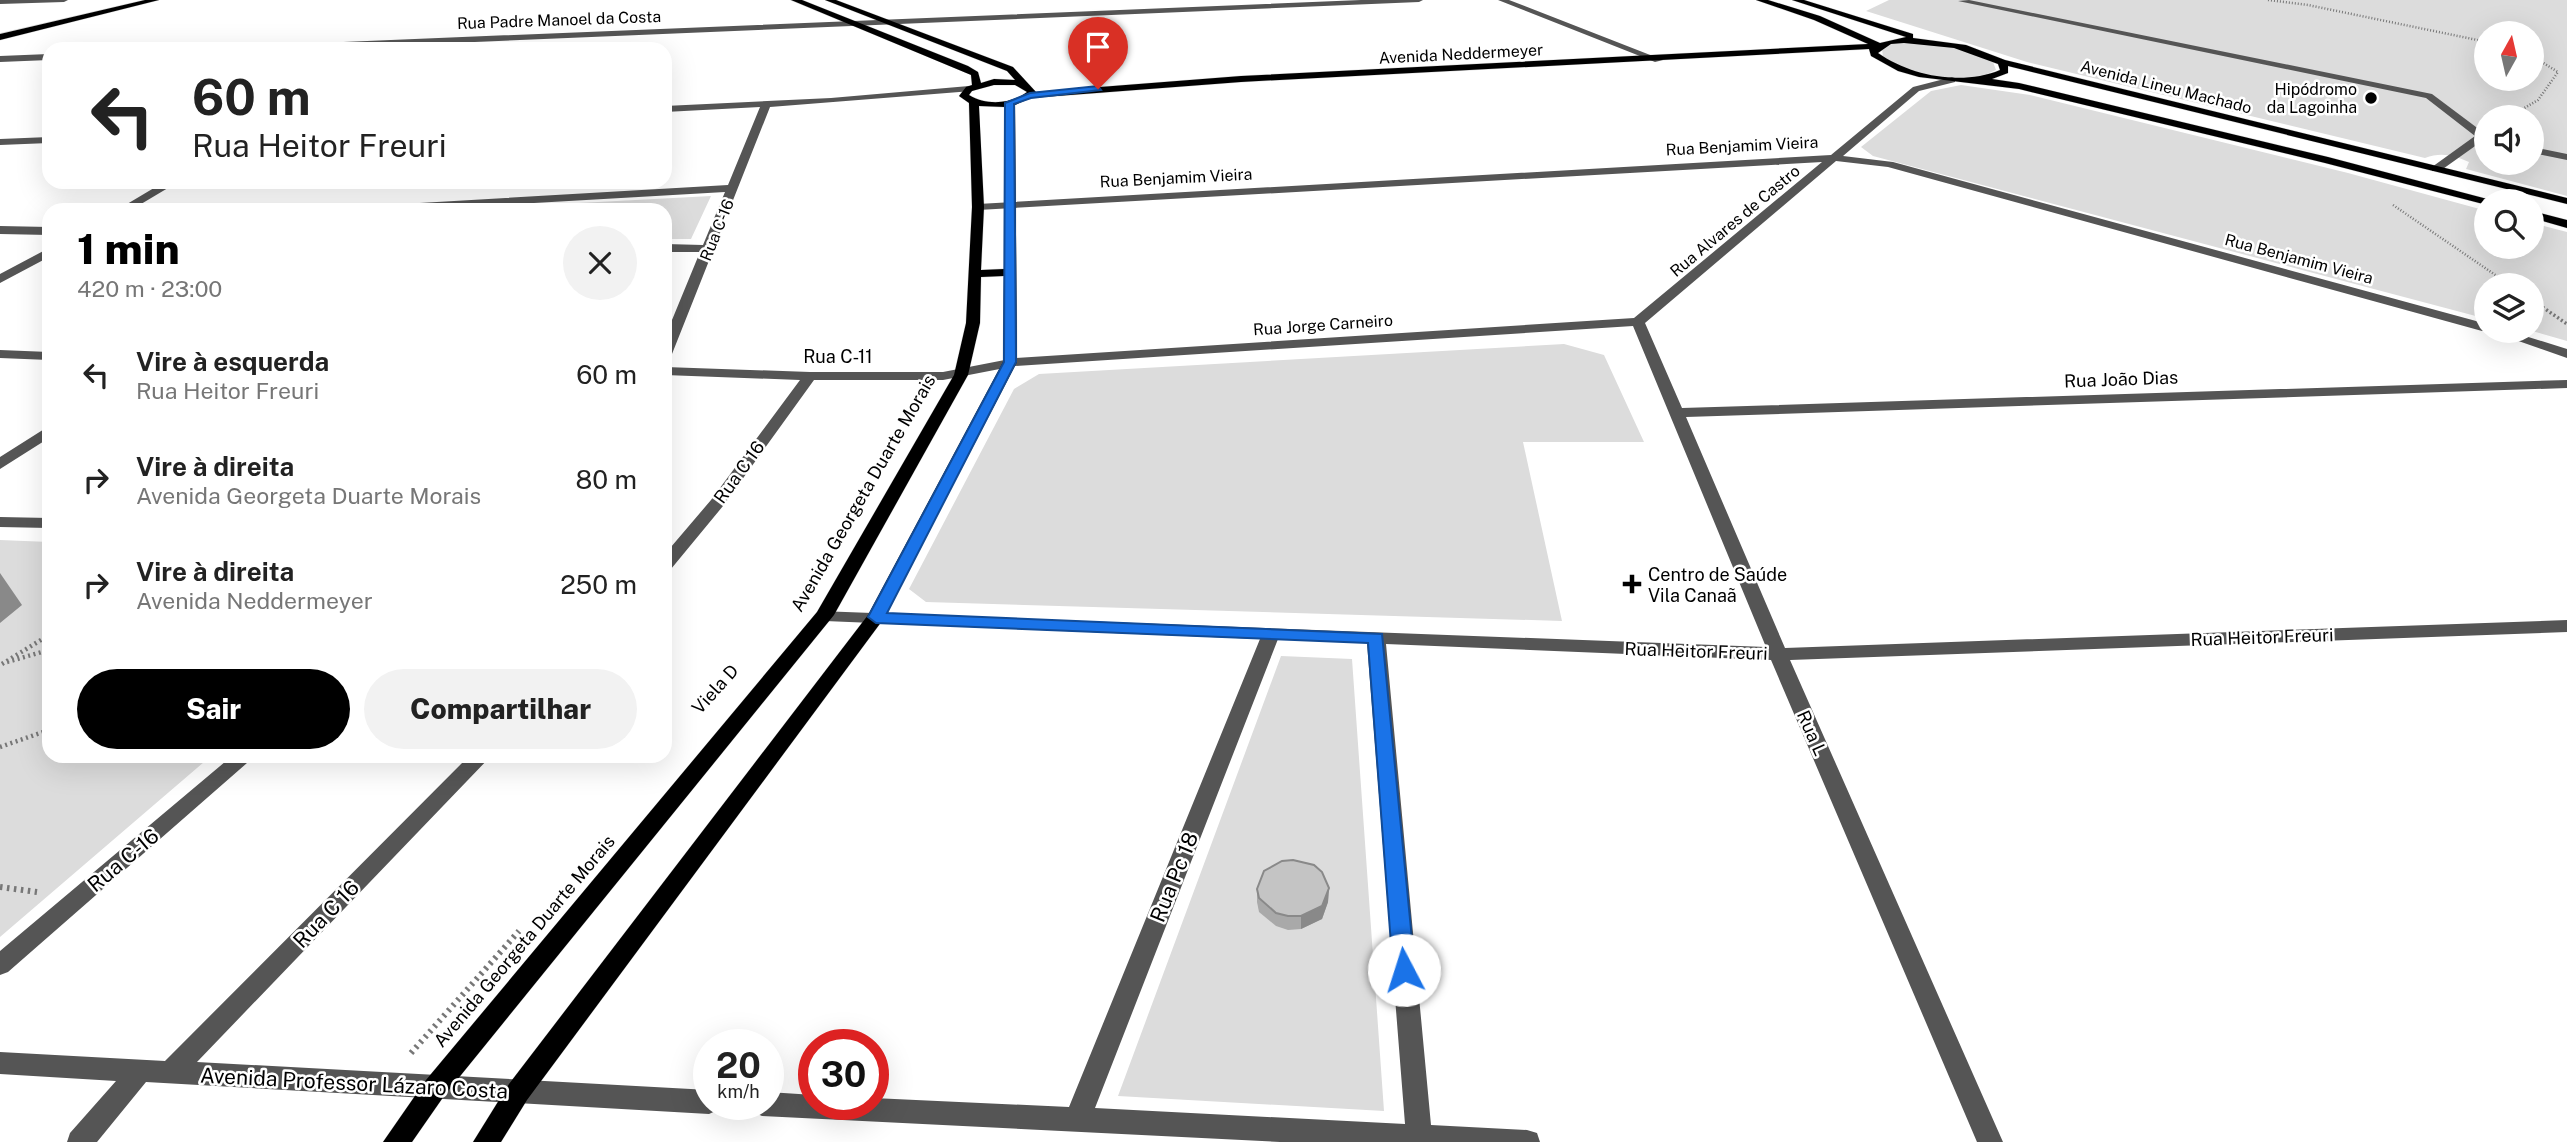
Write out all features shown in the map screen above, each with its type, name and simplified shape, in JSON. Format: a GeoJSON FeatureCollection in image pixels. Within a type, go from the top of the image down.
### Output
{"type":"FeatureCollection","features":[{"type":"Feature","properties":{"kind":"main road"},"geometry":{"type":"LineString","coordinates":[[0,27],[117,0],[121,2],[100,13]]}},
{"type":"Feature","properties":{"kind":"main road"},"geometry":{"type":"LineString","coordinates":[[0,37],[155,0]]}},
{"type":"Feature","properties":{"kind":"main road"},"geometry":{"type":"LineString","coordinates":[[795,0],[965,68],[975,75],[972,94]]}},
{"type":"Feature","properties":{"kind":"main road"},"geometry":{"type":"LineString","coordinates":[[829,0],[1010,69],[1018,75],[1026,88]]}},
{"type":"Feature","properties":{"kind":"main road"},"geometry":{"type":"LineString","coordinates":[[1760,0],[1817,18],[1878,46],[1873,50],[1879,59]]}},
{"type":"Feature","properties":{"kind":"main road"},"geometry":{"type":"LineString","coordinates":[[1796,0],[1923,40]]}},
{"type":"Feature","properties":{"kind":"main road","name":"Avenida Neddermeyer"},"geometry":{"type":"LineString","coordinates":[[1026,88],[1120,86],[1658,60],[1803,52],[1923,40]]}},
{"type":"Feature","properties":{"kind":"main road","name":"Avenida Lineu Machado"},"geometry":{"type":"LineString","coordinates":[[1923,40],[1968,48],[2002,62],[2567,201]]}},
{"type":"Feature","properties":{"kind":"main road","name":"Avenida Neddermeyer"},"geometry":{"type":"LineString","coordinates":[[1803,52],[1879,59],[1913,72]]}},
{"type":"Feature","properties":{"kind":"main road"},"geometry":{"type":"LineString","coordinates":[[1976,80],[1990,78],[2005,71],[2002,62]]}},
{"type":"Feature","properties":{"kind":"main road","name":"Avenida Lineu Machado"},"geometry":{"type":"LineString","coordinates":[[1913,72],[1952,80],[1976,80],[2020,86],[2410,180],[2474,198]]}},
{"type":"Feature","properties":{"kind":"main road"},"geometry":{"type":"LineString","coordinates":[[972,94],[994,82],[1026,88]]}},
{"type":"Feature","properties":{"kind":"main road"},"geometry":{"type":"LineString","coordinates":[[486,1142],[518,1093],[876,617],[1010,362],[1010,103],[1026,88]]}},
{"type":"Feature","properties":{"kind":"main road"},"geometry":{"type":"LineString","coordinates":[[972,94],[1010,103]]}},
{"type":"Feature","properties":{"kind":"main road","name":"Avenida Georgeta Duarte Morais"},"geometry":{"type":"LineString","coordinates":[[396,1142],[435,1088],[825,615],[961,374],[972,323],[978,207],[972,94]]}},
{"type":"Feature","properties":{"kind":"main road"},"geometry":{"type":"LineString","coordinates":[[2410,180],[2435,169]]}},
{"type":"Feature","properties":{"kind":"main road"},"geometry":{"type":"LineString","coordinates":[[2544,217],[2567,224]]}},
{"type":"Feature","properties":{"kind":"main road"},"geometry":{"type":"LineString","coordinates":[[975,274],[1011,272]]}},
{"type":"Feature","properties":{"kind":"street"},"geometry":{"type":"LineString","coordinates":[[0,2],[64,0]]}},
{"type":"Feature","properties":{"kind":"street","name":"Rua Padre Manoel da Costa"},"geometry":{"type":"LineString","coordinates":[[476,42],[1419,0]]}},
{"type":"Feature","properties":{"kind":"street"},"geometry":{"type":"LineString","coordinates":[[1502,0],[1658,60]]}},
{"type":"Feature","properties":{"kind":"street"},"geometry":{"type":"LineString","coordinates":[[1962,1],[2410,90],[2440,101],[2474,130]]}},
{"type":"Feature","properties":{"kind":"street"},"geometry":{"type":"LineString","coordinates":[[0,59],[42,57]]}},
{"type":"Feature","properties":{"kind":"street"},"geometry":{"type":"LineString","coordinates":[[10,66],[23,58]]}},
{"type":"Feature","properties":{"kind":"street"},"geometry":{"type":"LineString","coordinates":[[1913,72],[1916,89]]}},
{"type":"Feature","properties":{"kind":"street","name":"Rua Alvares de Castro"},"geometry":{"type":"LineString","coordinates":[[1638,322],[1916,89],[1952,80]]}},
{"type":"Feature","properties":{"kind":"street"},"geometry":{"type":"LineString","coordinates":[[672,109],[972,94]]}},
{"type":"Feature","properties":{"kind":"street","name":"Rua C-16"},"geometry":{"type":"LineString","coordinates":[[672,337],[766,104]]}},
{"type":"Feature","properties":{"kind":"street"},"geometry":{"type":"LineString","coordinates":[[0,142],[42,140]]}},
{"type":"Feature","properties":{"kind":"street"},"geometry":{"type":"LineString","coordinates":[[2435,169],[2474,145]]}},
{"type":"Feature","properties":{"kind":"street"},"geometry":{"type":"LineString","coordinates":[[2544,152],[2567,157]]}},
{"type":"Feature","properties":{"kind":"street","name":"Rua Benjamim Vieira"},"geometry":{"type":"LineString","coordinates":[[978,207],[1835,158],[1889,164],[2474,324]]}},
{"type":"Feature","properties":{"kind":"street"},"geometry":{"type":"LineString","coordinates":[[473,203],[733,188]]}},
{"type":"Feature","properties":{"kind":"street"},"geometry":{"type":"LineString","coordinates":[[135,203],[160,189]]}},
{"type":"Feature","properties":{"kind":"street"},"geometry":{"type":"LineString","coordinates":[[0,230],[42,231]]}},
{"type":"Feature","properties":{"kind":"street"},"geometry":{"type":"LineString","coordinates":[[672,248],[709,249]]}},
{"type":"Feature","properties":{"kind":"street"},"geometry":{"type":"LineString","coordinates":[[0,279],[42,256]]}},
{"type":"Feature","properties":{"kind":"street","name":"Rua Jorge Carneiro"},"geometry":{"type":"LineString","coordinates":[[1010,362],[1638,322]]}},
{"type":"Feature","properties":{"kind":"street","name":"Rua L"},"geometry":{"type":"LineString","coordinates":[[1638,322],[1777,654],[1990,1142]]}},
{"type":"Feature","properties":{"kind":"street"},"geometry":{"type":"LineString","coordinates":[[2533,343],[2567,354]]}},
{"type":"Feature","properties":{"kind":"street"},"geometry":{"type":"LineString","coordinates":[[0,354],[42,356]]}},
{"type":"Feature","properties":{"kind":"street","name":"Rua C-11"},"geometry":{"type":"LineString","coordinates":[[672,371],[810,376],[961,374],[1010,362]]}},
{"type":"Feature","properties":{"kind":"street","name":"Rua C 16"},"geometry":{"type":"LineString","coordinates":[[672,557],[717,503],[810,376]]}},
{"type":"Feature","properties":{"kind":"street","name":"Rua João Dias"},"geometry":{"type":"LineString","coordinates":[[1677,412],[2567,384]]}},
{"type":"Feature","properties":{"kind":"street"},"geometry":{"type":"LineString","coordinates":[[0,464],[42,436]]}},
{"type":"Feature","properties":{"kind":"street"},"geometry":{"type":"LineString","coordinates":[[0,522],[42,523]]}},
{"type":"Feature","properties":{"kind":"street","name":"Rua Heitor Freuri"},"geometry":{"type":"LineString","coordinates":[[825,615],[1777,654],[2567,626]]}},
{"type":"Feature","properties":{"kind":"street","name":"Rua Pc 18"},"geometry":{"type":"LineString","coordinates":[[1077,1120],[1271,634]]}},
{"type":"Feature","properties":{"kind":"street"},"geometry":{"type":"LineString","coordinates":[[1376,638],[1419,1136]]}},
{"type":"Feature","properties":{"kind":"street","name":"Rua C-16"},"geometry":{"type":"LineString","coordinates":[[0,965],[237,763]]}},
{"type":"Feature","properties":{"kind":"street","name":"Rua C 16"},"geometry":{"type":"LineString","coordinates":[[171,1072],[474,763]]}},
{"type":"Feature","properties":{"kind":"street","name":"Avenida Professor Lázaro Costa"},"geometry":{"type":"LineString","coordinates":[[0,1063],[693,1101]]}},
{"type":"Feature","properties":{"kind":"street"},"geometry":{"type":"LineString","coordinates":[[80,1142],[141,1070]]}},
{"type":"Feature","properties":{"kind":"street"},"geometry":{"type":"LineString","coordinates":[[784,1105],[1527,1142]]}},
{"type":"Feature","properties":{"kind":"path"},"geometry":{"type":"LineString","coordinates":[[2268,0],[2308,5],[2474,38]]}},
{"type":"Feature","properties":{"kind":"path"},"geometry":{"type":"LineString","coordinates":[[2529,105],[2538,100],[2557,72],[2544,64]]}},
{"type":"Feature","properties":{"kind":"path"},"geometry":{"type":"LineString","coordinates":[[2387,200],[2493,273]]}},
{"type":"Feature","properties":{"kind":"path"},"geometry":{"type":"LineString","coordinates":[[2544,308],[2567,324]]}},
{"type":"Feature","properties":{"kind":"path"},"geometry":{"type":"LineString","coordinates":[[1,665],[42,639]]}},
{"type":"Feature","properties":{"kind":"path"},"geometry":{"type":"LineString","coordinates":[[1,665],[42,652]]}},
{"type":"Feature","properties":{"kind":"path"},"geometry":{"type":"LineString","coordinates":[[0,747],[42,732]]}},
{"type":"Feature","properties":{"kind":"path"},"geometry":{"type":"LineString","coordinates":[[383,1085],[522,928]]}},
{"type":"Feature","properties":{"kind":"shaded area","name":"Hipódromo da Lagoinha"},"geometry":{"type":"Polygon","coordinates":[[[1889,0],[2567,0],[2567,196],[2488,175],[2544,175],[2544,105],[2474,105],[2474,171],[2466,169],[2469,162],[2452,156],[2436,155],[2425,158],[2027,62],[1866,11],[1889,0]]]}},
{"type":"Feature","properties":{"kind":"shaded area"},"geometry":{"type":"Polygon","coordinates":[[[1908,42],[1954,48],[1993,62],[1996,70],[1953,79],[1924,74],[1883,57],[1882,49],[1891,44],[1908,42]]]}},
{"type":"Feature","properties":{"kind":"shaded area"},"geometry":{"type":"Polygon","coordinates":[[[1961,85],[2030,95],[2348,173],[2474,207],[2474,259],[2544,259],[2544,226],[2567,232],[2567,341],[2544,334],[2544,273],[2474,273],[2474,316],[1873,156],[1861,147],[1931,91],[1961,85]]]}},
{"type":"Feature","properties":{"kind":"shaded area"},"geometry":{"type":"Polygon","coordinates":[[[711,196],[691,239],[672,239],[672,203],[580,203],[711,196]]]}},
{"type":"Feature","properties":{"kind":"shaded area"},"geometry":{"type":"Polygon","coordinates":[[[1564,344],[1604,355],[1644,442],[1523,442],[1562,621],[926,602],[909,589],[1014,389],[1039,374],[1564,344]]]}},
{"type":"Feature","properties":{"kind":"shaded area"},"geometry":{"type":"Polygon","coordinates":[[[0,540],[42,542],[42,763],[203,763],[0,937],[0,540]]]}},
{"type":"Feature","properties":{"kind":"shaded area"},"geometry":{"type":"Polygon","coordinates":[[[1281,656],[1352,659],[1384,1111],[1118,1096],[1281,656]]]}},
{"type":"Feature","properties":{"kind":"building"},"geometry":{"type":"Polygon","coordinates":[[[1293,860],[1314,865],[1322,872],[1329,888],[1322,906],[1301,916],[1276,913],[1259,898],[1257,889],[1264,871],[1282,861],[1293,860]]]}},
{"type":"Feature","properties":{"kind":"place","name":"Hipódromo da Lagoinha"},"geometry":{"type":"Point","coordinates":[2371,98]}},
{"type":"Feature","properties":{"kind":"place","name":"Centro de Saúde Vila Canaã"},"geometry":{"type":"Point","coordinates":[1632,584]}},
{"type":"Feature","properties":{"kind":"route"},"geometry":{"type":"LineString","coordinates":[[1098,89],[1030,95],[1010,103],[1010,362],[876,617],[1376,638],[1404,970]]}}]}
